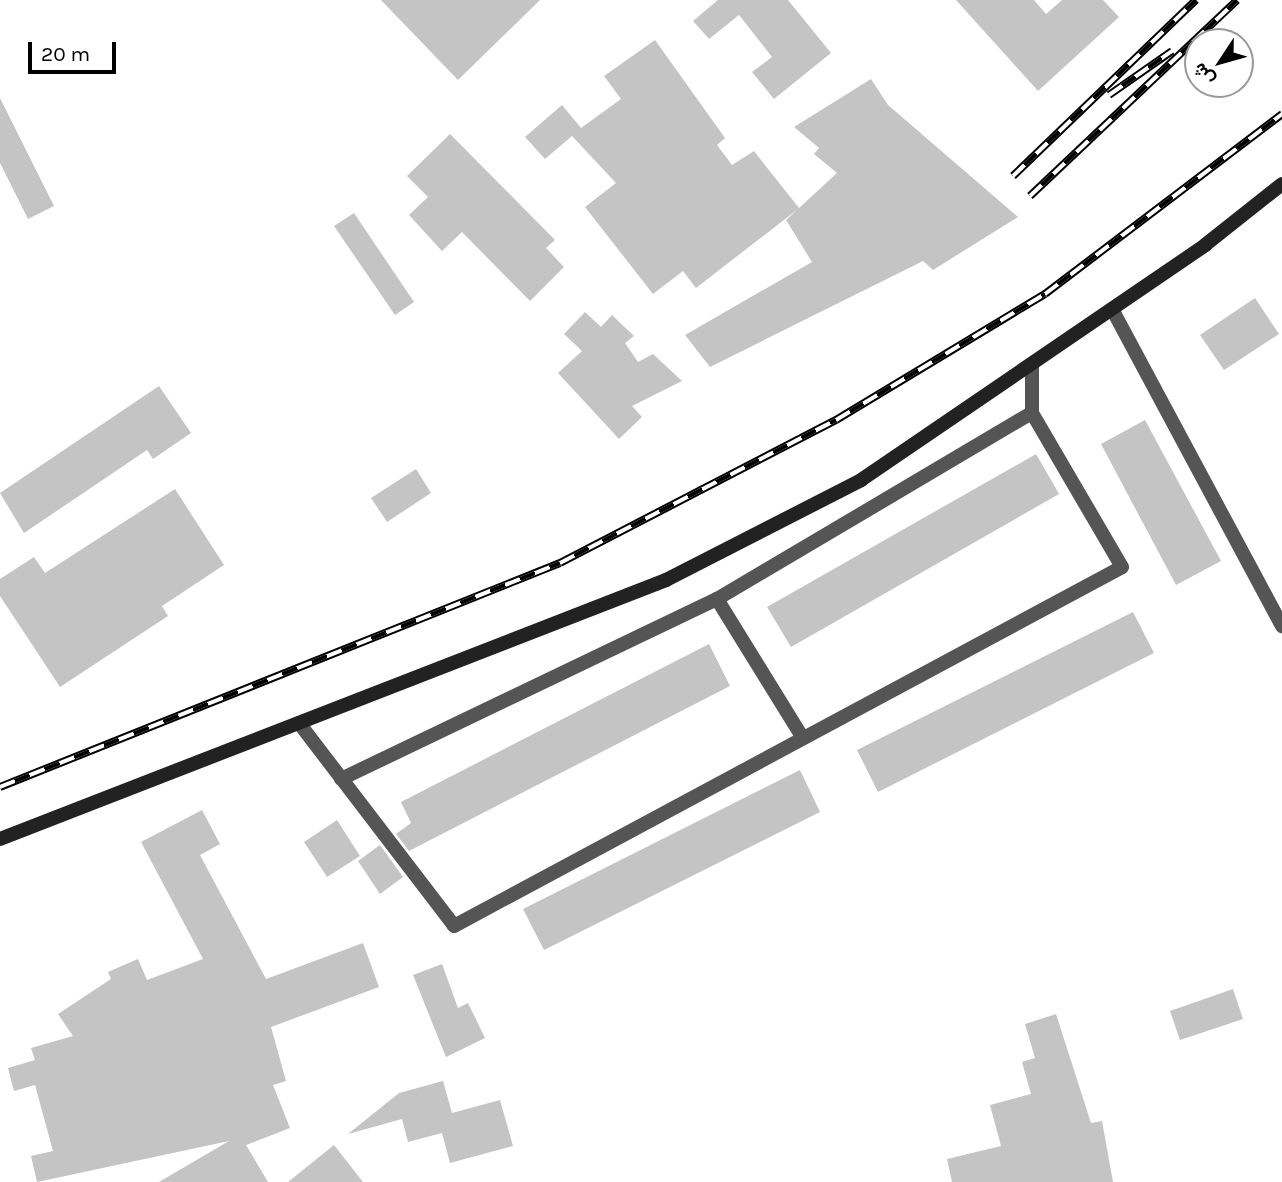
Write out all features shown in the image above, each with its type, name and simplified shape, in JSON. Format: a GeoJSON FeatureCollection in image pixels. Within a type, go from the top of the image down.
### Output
{"type":"FeatureCollection","features":[{"type":"Feature","properties":{"kind":"street"},"geometry":{"type":"LineString","coordinates":[[0,839],[666,580],[861,480],[1205,245],[1282,184]]}},
{"type":"Feature","properties":{"kind":"street"},"geometry":{"type":"LineString","coordinates":[[1112,309],[1282,626]]}},
{"type":"Feature","properties":{"kind":"street"},"geometry":{"type":"LineString","coordinates":[[299,723],[454,926],[1122,567],[1032,413],[1032,365]]}},
{"type":"Feature","properties":{"kind":"street"},"geometry":{"type":"LineString","coordinates":[[341,779],[717,599],[1032,413]]}},
{"type":"Feature","properties":{"kind":"street"},"geometry":{"type":"LineString","coordinates":[[717,599],[803,738]]}},
{"type":"Feature","properties":{"kind":"building"},"geometry":{"type":"Polygon","coordinates":[[[381,0],[540,0],[458,80],[381,0]]]}},
{"type":"Feature","properties":{"kind":"building"},"geometry":{"type":"Polygon","coordinates":[[[718,0],[788,0],[831,53],[774,99],[752,72],[772,57],[739,15],[709,39],[693,21],[718,0]]]}},
{"type":"Feature","properties":{"kind":"building"},"geometry":{"type":"Polygon","coordinates":[[[956,0],[1034,0],[1046,14],[1062,0],[1103,0],[1119,17],[1038,91],[956,0]]]}},
{"type":"Feature","properties":{"kind":"building"},"geometry":{"type":"Polygon","coordinates":[[[655,40],[725,138],[717,145],[732,165],[754,151],[799,208],[837,173],[814,154],[819,148],[794,127],[871,79],[888,105],[1018,217],[933,270],[923,261],[710,367],[685,335],[812,262],[786,220],[798,209],[696,288],[683,271],[653,294],[585,207],[616,183],[572,136],[545,159],[525,137],[562,105],[581,128],[621,99],[604,76],[655,40]]]}},
{"type":"Feature","properties":{"kind":"building"},"geometry":{"type":"Polygon","coordinates":[[[0,98],[54,206],[28,219],[0,163],[0,98]]]}},
{"type":"Feature","properties":{"kind":"building"},"geometry":{"type":"Polygon","coordinates":[[[450,134],[555,240],[546,248],[564,267],[530,301],[462,232],[442,251],[409,215],[428,197],[407,176],[450,134]]]}},
{"type":"Feature","properties":{"kind":"building"},"geometry":{"type":"Polygon","coordinates":[[[354,213],[414,302],[395,315],[334,226],[354,213]]]}},
{"type":"Feature","properties":{"kind":"building"},"geometry":{"type":"Polygon","coordinates":[[[1255,298],[1279,334],[1224,370],[1200,335],[1255,298]]]}},
{"type":"Feature","properties":{"kind":"building"},"geometry":{"type":"Polygon","coordinates":[[[585,312],[601,327],[612,315],[634,336],[625,343],[638,362],[653,354],[682,381],[632,406],[642,417],[619,439],[558,373],[582,351],[564,334],[585,312]]]}},
{"type":"Feature","properties":{"kind":"building"},"geometry":{"type":"Polygon","coordinates":[[[159,386],[191,433],[153,459],[147,450],[24,533],[0,493],[159,386]]]}},
{"type":"Feature","properties":{"kind":"building"},"geometry":{"type":"Polygon","coordinates":[[[1145,420],[1221,561],[1176,585],[1101,444],[1145,420]]]}},
{"type":"Feature","properties":{"kind":"building"},"geometry":{"type":"Polygon","coordinates":[[[1036,454],[1059,494],[791,647],[767,607],[1036,454]]]}},
{"type":"Feature","properties":{"kind":"building"},"geometry":{"type":"Polygon","coordinates":[[[416,469],[431,493],[387,522],[371,498],[416,469]]]}},
{"type":"Feature","properties":{"kind":"building"},"geometry":{"type":"Polygon","coordinates":[[[175,489],[224,565],[162,606],[168,616],[60,687],[0,596],[0,579],[34,557],[45,573],[175,489]]]}},
{"type":"Feature","properties":{"kind":"building"},"geometry":{"type":"Polygon","coordinates":[[[1133,612],[1154,653],[878,792],[857,750],[1133,612]]]}},
{"type":"Feature","properties":{"kind":"building"},"geometry":{"type":"Polygon","coordinates":[[[709,644],[730,686],[409,851],[396,834],[411,823],[401,802],[709,644]]]}},
{"type":"Feature","properties":{"kind":"building"},"geometry":{"type":"Polygon","coordinates":[[[800,770],[820,812],[544,950],[523,909],[800,770]]]}},
{"type":"Feature","properties":{"kind":"building"},"geometry":{"type":"Polygon","coordinates":[[[202,810],[220,844],[200,855],[266,979],[363,943],[379,987],[271,1027],[286,1081],[273,1085],[290,1128],[246,1145],[268,1182],[159,1182],[229,1141],[37,1182],[31,1156],[53,1151],[35,1085],[14,1091],[8,1068],[35,1060],[31,1048],[73,1036],[58,1014],[111,979],[108,972],[138,959],[147,980],[203,959],[141,842],[202,810]]]}},
{"type":"Feature","properties":{"kind":"building"},"geometry":{"type":"Polygon","coordinates":[[[337,820],[360,856],[327,877],[304,842],[337,820]]]}},
{"type":"Feature","properties":{"kind":"building"},"geometry":{"type":"Polygon","coordinates":[[[380,845],[403,877],[380,894],[358,861],[380,845]]]}},
{"type":"Feature","properties":{"kind":"building"},"geometry":{"type":"Polygon","coordinates":[[[442,964],[458,1008],[468,1003],[485,1038],[446,1057],[413,975],[442,964]]]}},
{"type":"Feature","properties":{"kind":"building"},"geometry":{"type":"Polygon","coordinates":[[[1233,989],[1243,1019],[1180,1040],[1170,1011],[1233,989]]]}},
{"type":"Feature","properties":{"kind":"building"},"geometry":{"type":"Polygon","coordinates":[[[1056,1014],[1091,1123],[1102,1121],[1113,1182],[952,1182],[947,1159],[1001,1146],[990,1105],[1031,1094],[1022,1062],[1035,1058],[1025,1024],[1056,1014]]]}},
{"type":"Feature","properties":{"kind":"building"},"geometry":{"type":"Polygon","coordinates":[[[443,1081],[452,1113],[500,1100],[513,1146],[450,1163],[442,1133],[408,1142],[402,1119],[348,1134],[399,1093],[443,1081]]]}},
{"type":"Feature","properties":{"kind":"building"},"geometry":{"type":"Polygon","coordinates":[[[334,1145],[363,1182],[288,1182],[334,1145]]]}},
{"type":"Feature","properties":{"kind":"railway"},"geometry":{"type":"LineString","coordinates":[[1013,176],[1196,0]]}},
{"type":"Feature","properties":{"kind":"railway"},"geometry":{"type":"LineString","coordinates":[[1030,196],[1237,0]]}},
{"type":"Feature","properties":{"kind":"railway"},"geometry":{"type":"LineString","coordinates":[[1109,95],[1172,51]]}},
{"type":"Feature","properties":{"kind":"railway"},"geometry":{"type":"LineString","coordinates":[[0,787],[560,563],[836,420],[1045,294],[1282,114]]}}]}
